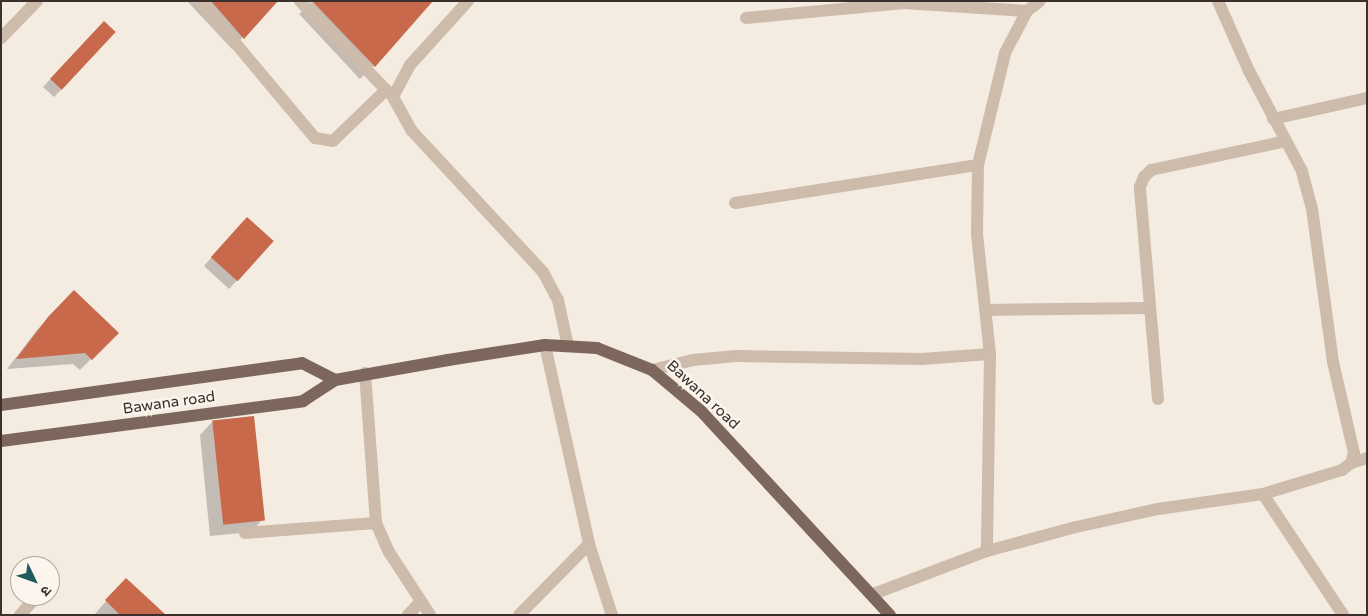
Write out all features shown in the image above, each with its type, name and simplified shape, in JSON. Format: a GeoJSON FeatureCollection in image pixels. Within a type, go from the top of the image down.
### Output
{"type":"FeatureCollection","features":[{"type":"Feature","properties":{"kind":"main road","name":"Bawana road"},"geometry":{"type":"LineString","coordinates":[[1,441],[303,401],[336,380],[365,373],[545,345],[597,348],[652,370],[701,411],[873,594],[890,615]]}},
{"type":"Feature","properties":{"kind":"main road","name":"Bawana road"},"geometry":{"type":"LineString","coordinates":[[1,404],[302,363],[336,380]]}},
{"type":"Feature","properties":{"kind":"street"},"geometry":{"type":"LineString","coordinates":[[1,38],[37,1]]}},
{"type":"Feature","properties":{"kind":"street"},"geometry":{"type":"LineString","coordinates":[[200,1],[315,138],[325,142],[333,141],[390,94],[410,65],[468,1]]}},
{"type":"Feature","properties":{"kind":"street"},"geometry":{"type":"LineString","coordinates":[[300,1],[390,94],[412,131],[543,272],[558,300],[568,346]]}},
{"type":"Feature","properties":{"kind":"street"},"geometry":{"type":"LineString","coordinates":[[987,551],[990,354],[977,235],[978,165],[1005,53],[1027,11],[1040,1]]}},
{"type":"Feature","properties":{"kind":"street"},"geometry":{"type":"LineString","coordinates":[[1218,1],[1273,119],[1302,171],[1312,208],[1333,362],[1354,453],[1352,463]]}},
{"type":"Feature","properties":{"kind":"street"},"geometry":{"type":"LineString","coordinates":[[746,18],[904,3],[1027,11]]}},
{"type":"Feature","properties":{"kind":"street"},"geometry":{"type":"LineString","coordinates":[[1273,119],[1367,98]]}},
{"type":"Feature","properties":{"kind":"street"},"geometry":{"type":"LineString","coordinates":[[1158,399],[1140,187],[1144,176],[1151,170],[1286,141]]}},
{"type":"Feature","properties":{"kind":"street"},"geometry":{"type":"LineString","coordinates":[[735,203],[978,165]]}},
{"type":"Feature","properties":{"kind":"street"},"geometry":{"type":"LineString","coordinates":[[985,310],[1150,308]]}},
{"type":"Feature","properties":{"kind":"street"},"geometry":{"type":"LineString","coordinates":[[545,345],[589,544],[612,615]]}},
{"type":"Feature","properties":{"kind":"street"},"geometry":{"type":"LineString","coordinates":[[652,370],[693,360],[736,356],[922,359],[990,354]]}},
{"type":"Feature","properties":{"kind":"street"},"geometry":{"type":"LineString","coordinates":[[365,373],[376,524],[389,552],[430,615]]}},
{"type":"Feature","properties":{"kind":"street"},"geometry":{"type":"LineString","coordinates":[[873,594],[987,551],[1103,521],[1263,494],[1342,470],[1352,463],[1367,458]]}},
{"type":"Feature","properties":{"kind":"street"},"geometry":{"type":"LineString","coordinates":[[1263,494],[1343,615]]}},
{"type":"Feature","properties":{"kind":"street"},"geometry":{"type":"LineString","coordinates":[[245,533],[376,524]]}},
{"type":"Feature","properties":{"kind":"street"},"geometry":{"type":"LineString","coordinates":[[518,615],[589,544]]}},
{"type":"Feature","properties":{"kind":"street"},"geometry":{"type":"LineString","coordinates":[[408,615],[422,601]]}},
{"type":"Feature","properties":{"kind":"building"},"geometry":{"type":"Polygon","coordinates":[[[211,1],[278,1],[244,39],[211,1]]]}},
{"type":"Feature","properties":{"kind":"building"},"geometry":{"type":"Polygon","coordinates":[[[312,1],[433,1],[375,67],[312,1]]]}},
{"type":"Feature","properties":{"kind":"building"},"geometry":{"type":"Polygon","coordinates":[[[104,21],[116,32],[62,90],[50,79],[104,21]]]}},
{"type":"Feature","properties":{"kind":"building"},"geometry":{"type":"Polygon","coordinates":[[[247,217],[274,241],[238,281],[211,257],[247,217]]]}},
{"type":"Feature","properties":{"kind":"building"},"geometry":{"type":"Polygon","coordinates":[[[74,290],[119,333],[92,360],[85,353],[16,359],[48,317],[74,290]]]}},
{"type":"Feature","properties":{"kind":"building"},"geometry":{"type":"Polygon","coordinates":[[[254,416],[265,520],[223,525],[212,420],[254,416]]]}},
{"type":"Feature","properties":{"kind":"building"},"geometry":{"type":"Polygon","coordinates":[[[126,578],[166,615],[120,615],[105,600],[126,578]]]}}]}
